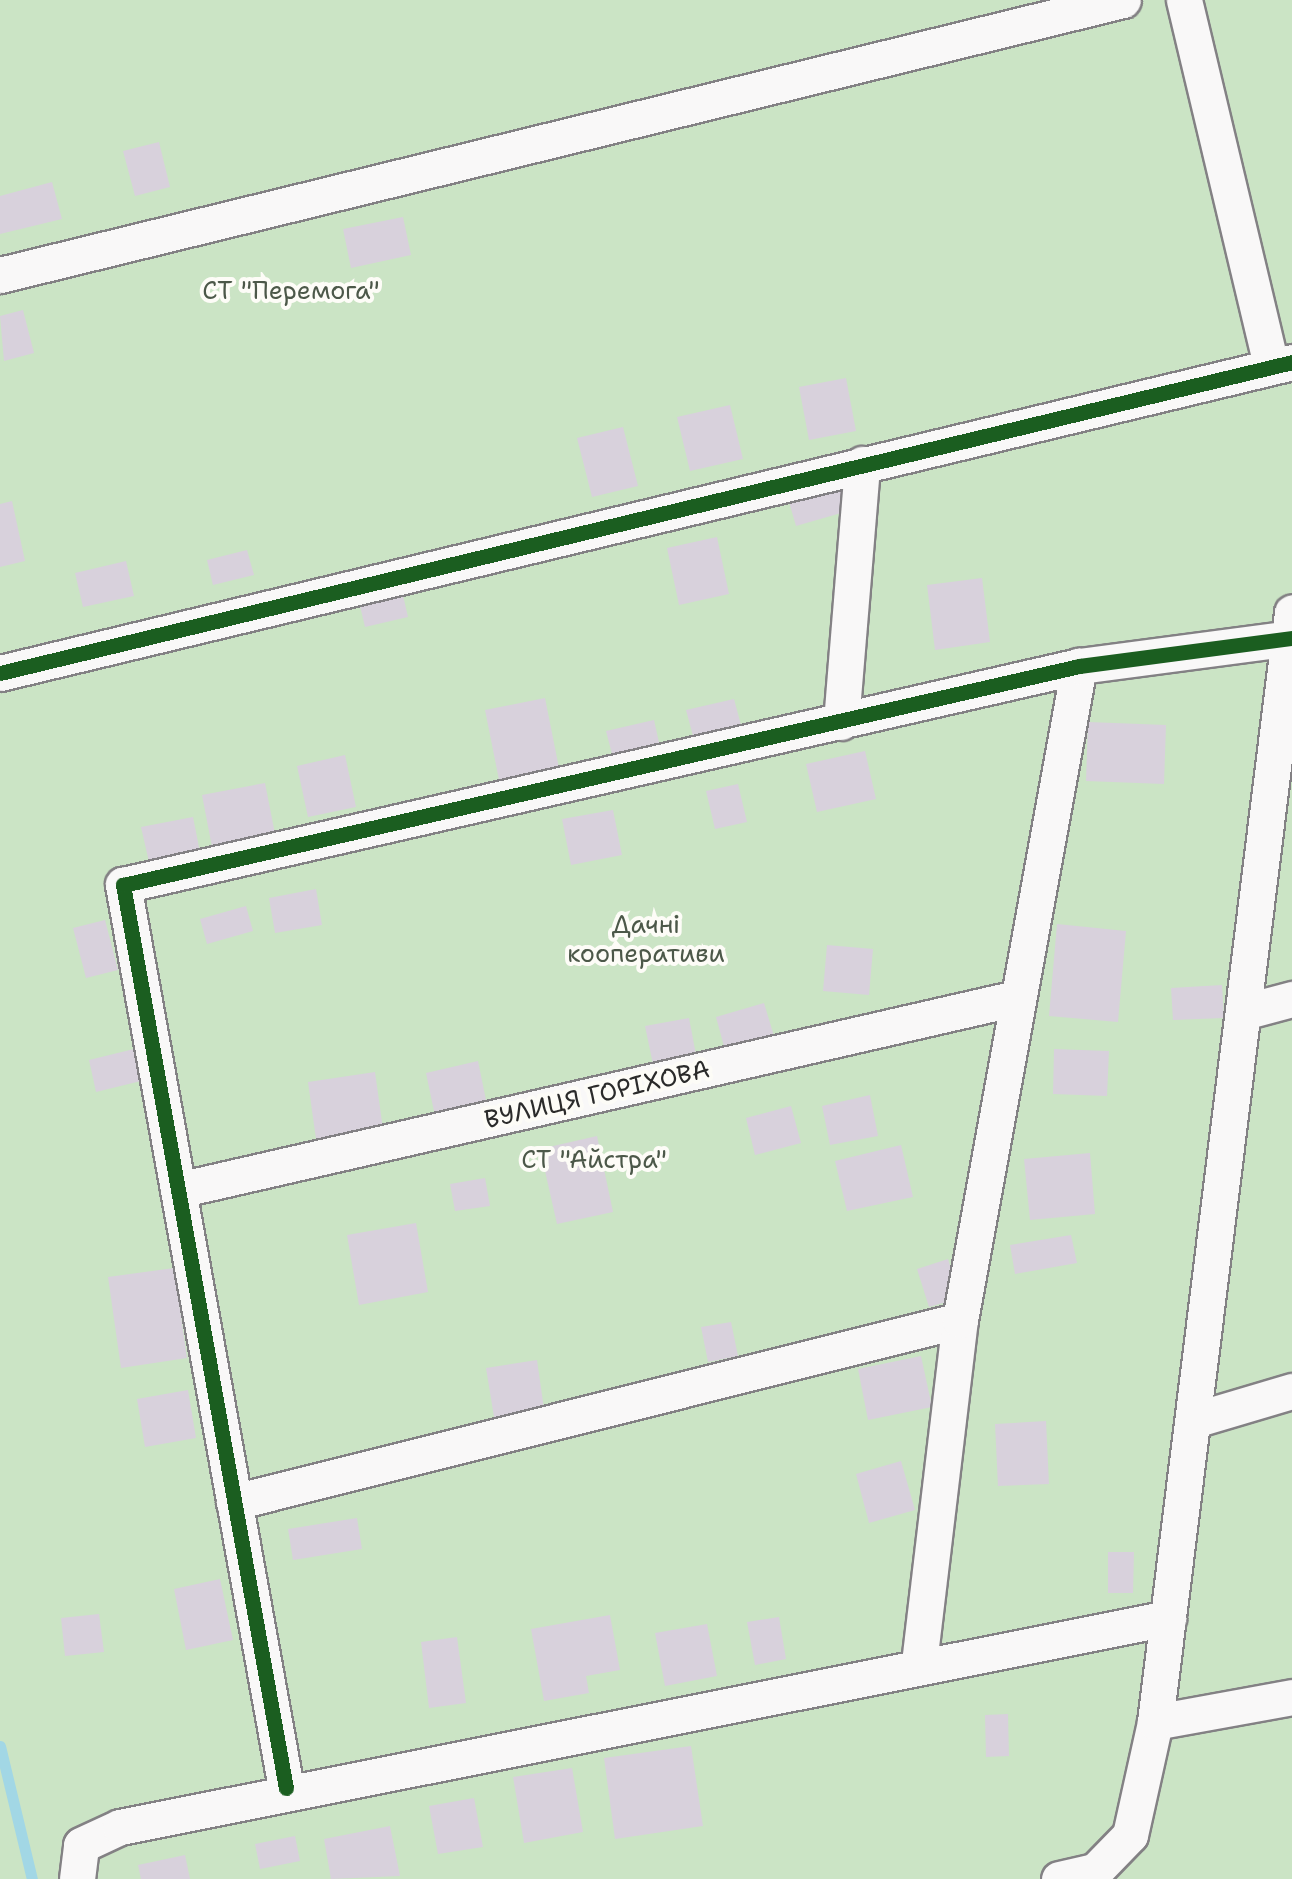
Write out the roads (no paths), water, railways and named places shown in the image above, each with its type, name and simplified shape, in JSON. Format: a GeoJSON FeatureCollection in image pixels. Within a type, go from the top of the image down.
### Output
{"type":"FeatureCollection","features":[{"type":"Feature","properties":{"kind":"street"},"geometry":{"type":"LineString","coordinates":[[0,275],[1122,0]]}},
{"type":"Feature","properties":{"kind":"street"},"geometry":{"type":"LineString","coordinates":[[0,674],[1282,363],[1184,0]]}},
{"type":"Feature","properties":{"kind":"street"},"geometry":{"type":"LineString","coordinates":[[840,722],[862,464]]}},
{"type":"Feature","properties":{"kind":"street"},"geometry":{"type":"LineString","coordinates":[[286,1788],[123,885],[1080,666],[1291,629],[1248,1010],[1154,1722],[1130,1835],[1094,1871],[1059,1879]]}},
{"type":"Feature","properties":{"kind":"street"},"geometry":{"type":"LineString","coordinates":[[920,1662],[960,1320],[1016,998],[1080,666]]}},
{"type":"Feature","properties":{"kind":"street","name":"ВУЛИЦЯ ГОРІХОВА"},"geometry":{"type":"LineString","coordinates":[[178,1190],[1016,998]]}},
{"type":"Feature","properties":{"kind":"street"},"geometry":{"type":"LineString","coordinates":[[1248,1010],[1292,998]]}},
{"type":"Feature","properties":{"kind":"street"},"geometry":{"type":"LineString","coordinates":[[234,1502],[960,1320]]}},
{"type":"Feature","properties":{"kind":"street"},"geometry":{"type":"LineString","coordinates":[[1194,1420],[1292,1392]]}},
{"type":"Feature","properties":{"kind":"street"},"geometry":{"type":"LineString","coordinates":[[77,1879],[80,1845],[120,1826],[286,1788],[920,1662],[1168,1618]]}},
{"type":"Feature","properties":{"kind":"street"},"geometry":{"type":"LineString","coordinates":[[1154,1722],[1292,1697]]}},
{"type":"Feature","properties":{"kind":"waterway"},"geometry":{"type":"LineString","coordinates":[[0,1746],[32,1879]]}},
{"type":"Feature","properties":{"kind":"park label","name":"СТ \"Перемога\""},"geometry":{"type":"Point","coordinates":[291,290]}},
{"type":"Feature","properties":{"kind":"park label","name":"Дачні кооперативи"},"geometry":{"type":"Point","coordinates":[646,940]}},
{"type":"Feature","properties":{"kind":"park label","name":"СТ \"Айстра\""},"geometry":{"type":"Point","coordinates":[594,1159]}}]}
